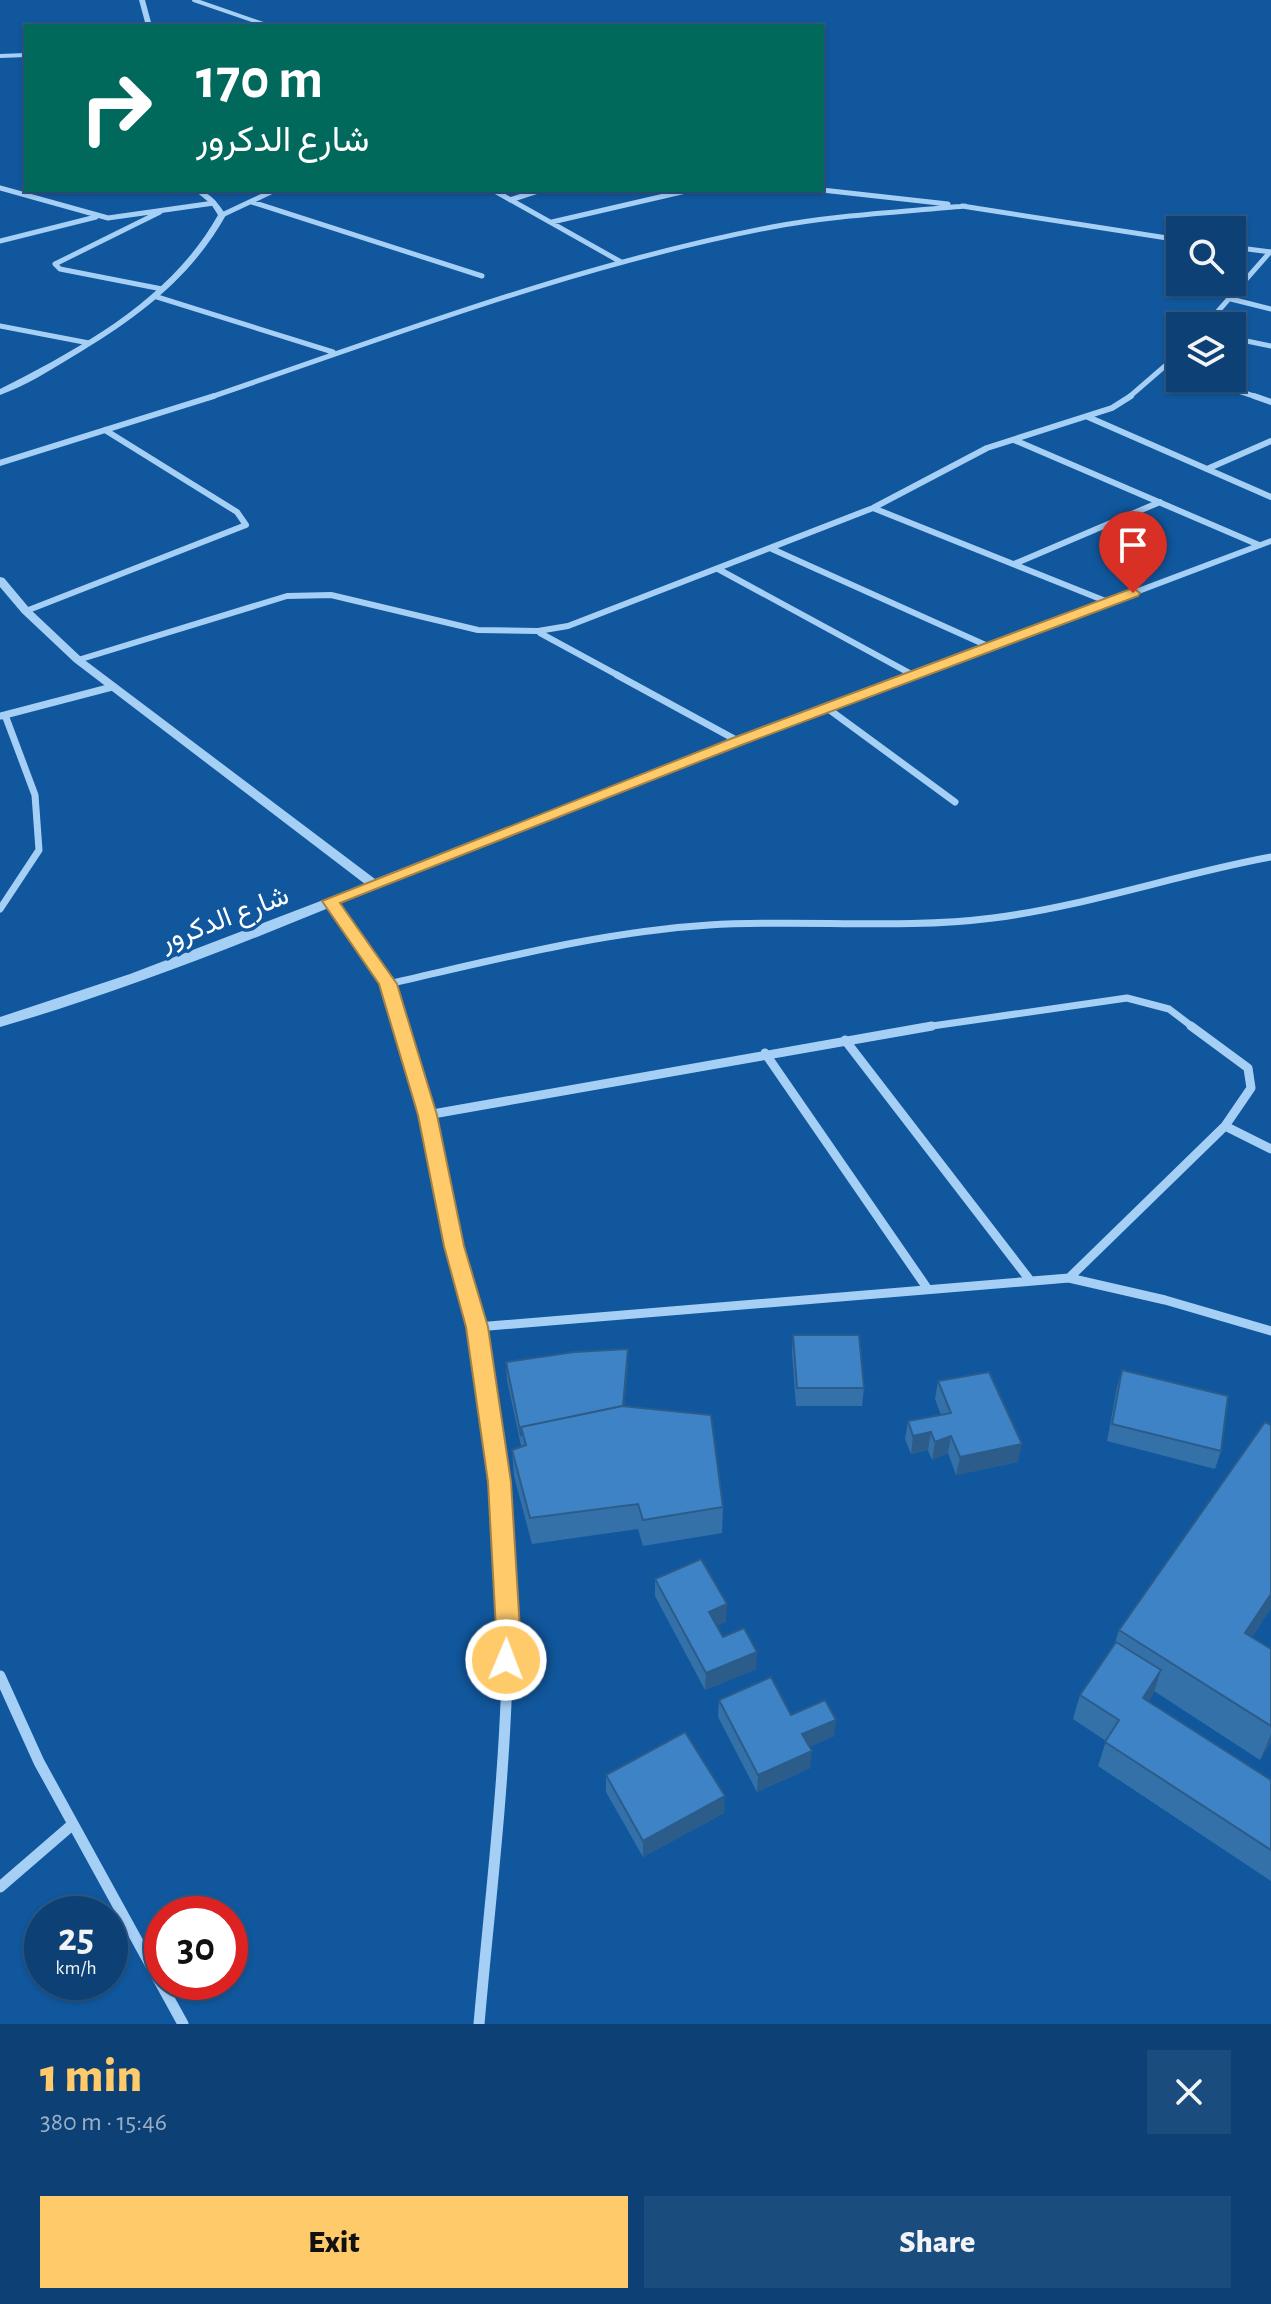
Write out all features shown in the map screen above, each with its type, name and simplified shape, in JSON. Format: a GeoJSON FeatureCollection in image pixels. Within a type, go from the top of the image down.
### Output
{"type":"FeatureCollection","features":[{"type":"Feature","properties":{"kind":"street"},"geometry":{"type":"LineString","coordinates":[[142,0],[148,24]]}},
{"type":"Feature","properties":{"kind":"street"},"geometry":{"type":"LineString","coordinates":[[194,0],[263,24]]}},
{"type":"Feature","properties":{"kind":"street"},"geometry":{"type":"LineString","coordinates":[[0,56],[24,55]]}},
{"type":"Feature","properties":{"kind":"street"},"geometry":{"type":"LineString","coordinates":[[0,188],[98,216],[118,218],[214,203]]}},
{"type":"Feature","properties":{"kind":"street"},"geometry":{"type":"LineString","coordinates":[[824,190],[965,206],[1166,238]]}},
{"type":"Feature","properties":{"kind":"street"},"geometry":{"type":"LineString","coordinates":[[200,192],[222,215]]}},
{"type":"Feature","properties":{"kind":"street"},"geometry":{"type":"LineString","coordinates":[[0,392],[89,343],[158,293],[193,262],[212,239],[222,215],[271,192]]}},
{"type":"Feature","properties":{"kind":"street"},"geometry":{"type":"LineString","coordinates":[[496,192],[621,262]]}},
{"type":"Feature","properties":{"kind":"street"},"geometry":{"type":"LineString","coordinates":[[510,200],[535,192]]}},
{"type":"Feature","properties":{"kind":"street"},"geometry":{"type":"LineString","coordinates":[[551,222],[683,192]]}},
{"type":"Feature","properties":{"kind":"street"},"geometry":{"type":"LineString","coordinates":[[252,202],[482,276]]}},
{"type":"Feature","properties":{"kind":"street"},"geometry":{"type":"LineString","coordinates":[[0,463],[621,262],[791,224],[965,206]]}},
{"type":"Feature","properties":{"kind":"street"},"geometry":{"type":"LineString","coordinates":[[160,212],[55,264],[60,269],[158,293],[334,353]]}},
{"type":"Feature","properties":{"kind":"street"},"geometry":{"type":"LineString","coordinates":[[0,241],[98,216]]}},
{"type":"Feature","properties":{"kind":"street"},"geometry":{"type":"LineString","coordinates":[[1246,249],[1271,252]]}},
{"type":"Feature","properties":{"kind":"street"},"geometry":{"type":"LineString","coordinates":[[1218,312],[1271,252]]}},
{"type":"Feature","properties":{"kind":"street"},"geometry":{"type":"LineString","coordinates":[[1231,299],[1271,309]]}},
{"type":"Feature","properties":{"kind":"street"},"geometry":{"type":"LineString","coordinates":[[0,326],[89,343]]}},
{"type":"Feature","properties":{"kind":"street"},"geometry":{"type":"LineString","coordinates":[[1246,341],[1271,346]]}},
{"type":"Feature","properties":{"kind":"street"},"geometry":{"type":"LineString","coordinates":[[78,660],[307,593],[331,595],[492,633],[540,633],[772,549],[873,508],[959,461],[1088,417],[1129,398],[1164,367]]}},
{"type":"Feature","properties":{"kind":"street"},"geometry":{"type":"LineString","coordinates":[[1241,392],[1271,402]]}},
{"type":"Feature","properties":{"kind":"street"},"geometry":{"type":"LineString","coordinates":[[1088,417],[1271,497]]}},
{"type":"Feature","properties":{"kind":"street"},"geometry":{"type":"LineString","coordinates":[[26,611],[246,525],[245,519],[237,512],[105,430]]}},
{"type":"Feature","properties":{"kind":"street"},"geometry":{"type":"LineString","coordinates":[[1014,440],[1265,543]]}},
{"type":"Feature","properties":{"kind":"street"},"geometry":{"type":"LineString","coordinates":[[1207,469],[1271,441]]}},
{"type":"Feature","properties":{"kind":"street"},"geometry":{"type":"LineString","coordinates":[[1014,564],[1160,502]]}},
{"type":"Feature","properties":{"kind":"street"},"geometry":{"type":"LineString","coordinates":[[873,508],[1108,602]]}},
{"type":"Feature","properties":{"kind":"street","name":"شارع الدكرور"},"geometry":{"type":"LineString","coordinates":[[0,1022],[86,996],[738,741],[1265,543]]}},
{"type":"Feature","properties":{"kind":"street"},"geometry":{"type":"LineString","coordinates":[[772,549],[990,647]]}},
{"type":"Feature","properties":{"kind":"street"},"geometry":{"type":"LineString","coordinates":[[718,569],[913,675]]}},
{"type":"Feature","properties":{"kind":"street"},"geometry":{"type":"LineString","coordinates":[[0,580],[26,611],[78,660],[373,884]]}},
{"type":"Feature","properties":{"kind":"street"},"geometry":{"type":"LineString","coordinates":[[540,633],[738,741]]}},
{"type":"Feature","properties":{"kind":"street"},"geometry":{"type":"LineString","coordinates":[[0,909],[4,898],[39,850],[35,795],[3,716],[112,687]]}},
{"type":"Feature","properties":{"kind":"street"},"geometry":{"type":"LineString","coordinates":[[827,708],[955,802]]}},
{"type":"Feature","properties":{"kind":"street"},"geometry":{"type":"LineString","coordinates":[[388,984],[650,930],[711,924],[958,922],[1271,857]]}},
{"type":"Feature","properties":{"kind":"street"},"geometry":{"type":"LineString","coordinates":[[330,901],[388,984],[427,1115],[454,1246],[477,1327],[499,1482],[508,1630],[498,1811],[479,2024]]}},
{"type":"Feature","properties":{"kind":"street"},"geometry":{"type":"LineString","coordinates":[[427,1115],[845,1040],[1127,998],[1142,1000],[1169,1009],[1248,1068],[1251,1088],[1225,1126],[1069,1278]]}},
{"type":"Feature","properties":{"kind":"street"},"geometry":{"type":"LineString","coordinates":[[845,1040],[1029,1279]]}},
{"type":"Feature","properties":{"kind":"street"},"geometry":{"type":"LineString","coordinates":[[765,1053],[927,1288]]}},
{"type":"Feature","properties":{"kind":"street"},"geometry":{"type":"LineString","coordinates":[[1225,1126],[1271,1149]]}},
{"type":"Feature","properties":{"kind":"street"},"geometry":{"type":"LineString","coordinates":[[477,1327],[1069,1278],[1165,1300],[1271,1331]]}},
{"type":"Feature","properties":{"kind":"street"},"geometry":{"type":"LineString","coordinates":[[0,1676],[39,1762],[183,2024]]}},
{"type":"Feature","properties":{"kind":"street"},"geometry":{"type":"LineString","coordinates":[[0,1887],[73,1824]]}},
{"type":"Feature","properties":{"kind":"building"},"geometry":{"type":"Polygon","coordinates":[[[793,1335],[859,1335],[864,1388],[797,1388],[793,1335]]]}},
{"type":"Feature","properties":{"kind":"building"},"geometry":{"type":"Polygon","coordinates":[[[628,1349],[623,1406],[521,1427],[521,1436],[506,1362],[574,1352],[628,1349]]]}},
{"type":"Feature","properties":{"kind":"building"},"geometry":{"type":"Polygon","coordinates":[[[1122,1370],[1228,1396],[1221,1451],[1112,1424],[1122,1370]]]}},
{"type":"Feature","properties":{"kind":"building"},"geometry":{"type":"Polygon","coordinates":[[[989,1372],[1022,1444],[960,1457],[951,1436],[935,1442],[931,1432],[913,1436],[908,1421],[951,1413],[938,1381],[989,1372]]]}},
{"type":"Feature","properties":{"kind":"building"},"geometry":{"type":"Polygon","coordinates":[[[622,1406],[711,1415],[723,1507],[643,1520],[638,1504],[530,1518],[512,1450],[526,1445],[521,1427],[622,1406]]]}},
{"type":"Feature","properties":{"kind":"building"},"geometry":{"type":"Polygon","coordinates":[[[1265,1422],[1271,1425],[1271,1594],[1245,1633],[1271,1649],[1271,1726],[1119,1630],[1265,1422]]]}},
{"type":"Feature","properties":{"kind":"building"},"geometry":{"type":"Polygon","coordinates":[[[701,1559],[727,1604],[709,1612],[723,1637],[744,1628],[757,1652],[706,1673],[655,1579],[701,1559]]]}},
{"type":"Feature","properties":{"kind":"building"},"geometry":{"type":"Polygon","coordinates":[[[1116,1642],[1161,1670],[1143,1698],[1271,1780],[1271,1850],[1105,1742],[1119,1720],[1080,1695],[1116,1642]]]}},
{"type":"Feature","properties":{"kind":"building"},"geometry":{"type":"Polygon","coordinates":[[[771,1677],[791,1715],[825,1700],[836,1720],[802,1734],[812,1751],[758,1775],[719,1700],[771,1677]]]}},
{"type":"Feature","properties":{"kind":"building"},"geometry":{"type":"Polygon","coordinates":[[[685,1732],[725,1796],[643,1841],[606,1775],[685,1732]]]}},
{"type":"Feature","properties":{"kind":"route"},"geometry":{"type":"LineString","coordinates":[[506,1660],[508,1630],[499,1482],[477,1327],[454,1246],[427,1115],[388,984],[330,901],[738,741],[1133,593]]}}]}
